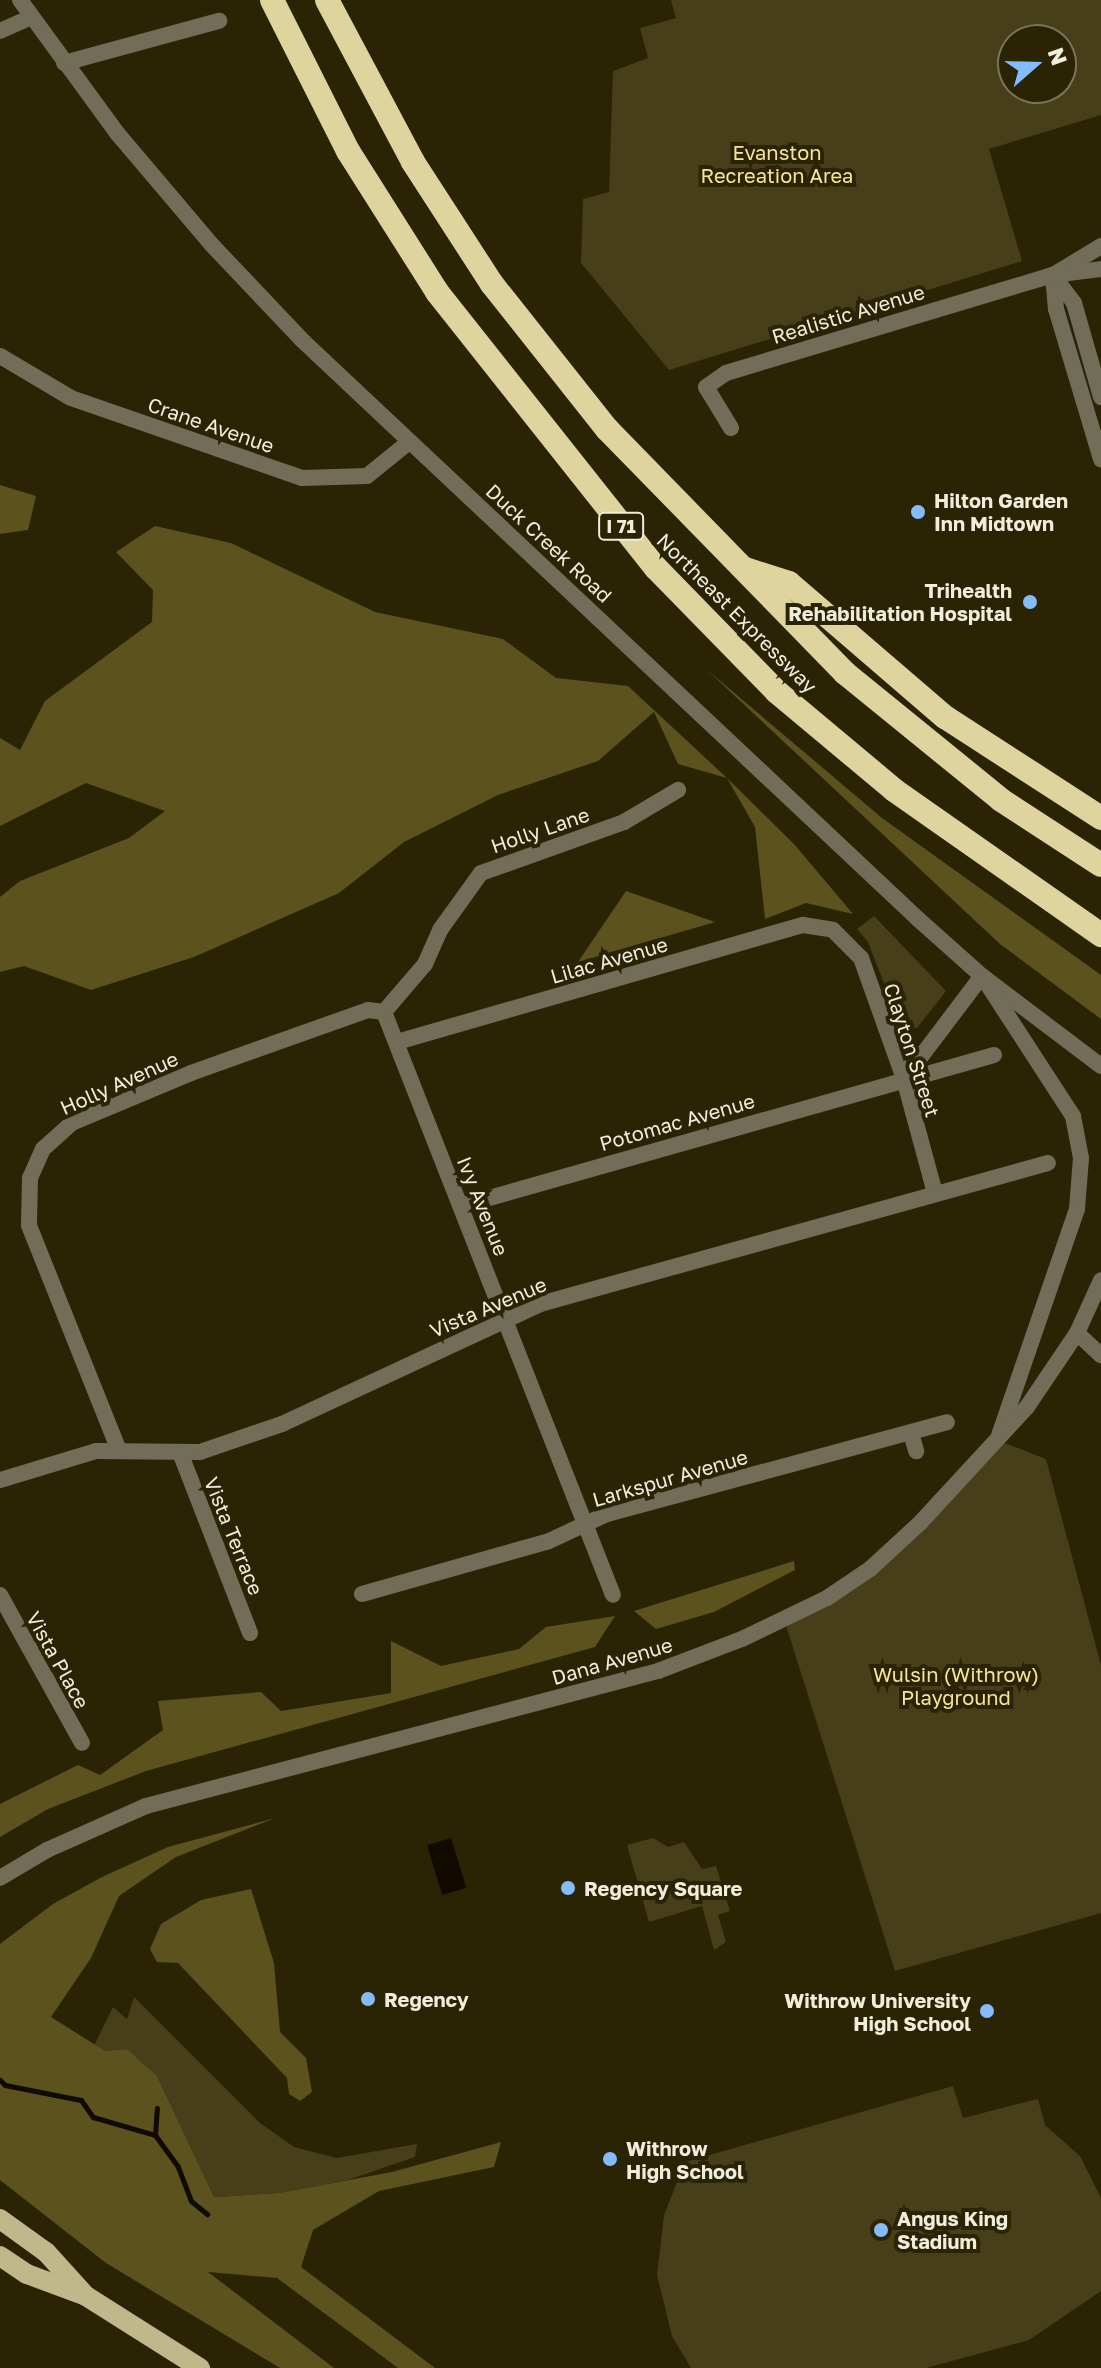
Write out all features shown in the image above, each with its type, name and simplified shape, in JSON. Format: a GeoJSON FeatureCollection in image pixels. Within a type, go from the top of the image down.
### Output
{"type":"FeatureCollection","features":[{"type":"Feature","properties":{"kind":"highway","name":"Northeast Expressway"},"geometry":{"type":"LineString","coordinates":[[272,0],[348,151],[437,292],[656,568],[777,692],[894,790],[1101,935]]}},
{"type":"Feature","properties":{"kind":"highway","name":"Northeast Expressway"},"geometry":{"type":"LineString","coordinates":[[327,0],[413,162],[492,284],[607,429],[845,673],[1001,800],[1101,865]]}},
{"type":"Feature","properties":{"kind":"highway"},"geometry":{"type":"LineString","coordinates":[[741,568],[789,583],[945,717],[1101,818]]}},
{"type":"Feature","properties":{"kind":"main road"},"geometry":{"type":"LineString","coordinates":[[0,2219],[46,2252],[86,2296]]}},
{"type":"Feature","properties":{"kind":"main road"},"geometry":{"type":"LineString","coordinates":[[0,2256],[27,2274],[86,2296],[200,2368]]}},
{"type":"Feature","properties":{"kind":"street","name":"Duck Creek Road"},"geometry":{"type":"LineString","coordinates":[[20,0],[64,63],[211,244],[409,442],[982,976],[1101,1066]]}},
{"type":"Feature","properties":{"kind":"street"},"geometry":{"type":"LineString","coordinates":[[0,31],[32,17]]}},
{"type":"Feature","properties":{"kind":"street"},"geometry":{"type":"LineString","coordinates":[[64,63],[219,21]]}},
{"type":"Feature","properties":{"kind":"street","name":"Realistic Avenue"},"geometry":{"type":"LineString","coordinates":[[1053,275],[1101,246]]}},
{"type":"Feature","properties":{"kind":"street","name":"Realistic Avenue"},"geometry":{"type":"LineString","coordinates":[[731,428],[706,387],[726,373],[1053,275],[1101,269]]}},
{"type":"Feature","properties":{"kind":"street"},"geometry":{"type":"LineString","coordinates":[[1053,275],[1074,303],[1101,397]]}},
{"type":"Feature","properties":{"kind":"street"},"geometry":{"type":"LineString","coordinates":[[1053,275],[1056,309],[1101,459]]}},
{"type":"Feature","properties":{"kind":"street","name":"Crane Avenue"},"geometry":{"type":"LineString","coordinates":[[0,356],[71,398],[302,478],[367,476],[409,442]]}},
{"type":"Feature","properties":{"kind":"street","name":"Holly Lane"},"geometry":{"type":"LineString","coordinates":[[384,1012],[425,964],[440,930],[481,873],[624,822],[678,790]]}},
{"type":"Feature","properties":{"kind":"street","name":"Lilac Avenue"},"geometry":{"type":"LineString","coordinates":[[397,1042],[803,925],[833,930]]}},
{"type":"Feature","properties":{"kind":"street","name":"Clayton Street"},"geometry":{"type":"LineString","coordinates":[[833,930],[861,958],[904,1079],[935,1193]]}},
{"type":"Feature","properties":{"kind":"street"},"geometry":{"type":"LineString","coordinates":[[904,1079],[982,976],[1067,1104],[1081,1158],[1077,1209],[1066,1253],[1030,1337],[997,1440]]}},
{"type":"Feature","properties":{"kind":"street","name":"Holly Avenue"},"geometry":{"type":"LineString","coordinates":[[118,1448],[29,1225],[30,1178],[43,1149],[72,1123],[191,1073],[368,1010],[384,1012]]}},
{"type":"Feature","properties":{"kind":"street","name":"Ivy Avenue"},"geometry":{"type":"LineString","coordinates":[[384,1012],[507,1318],[613,1595]]}},
{"type":"Feature","properties":{"kind":"street","name":"Potomac Avenue"},"geometry":{"type":"LineString","coordinates":[[461,1206],[994,1055]]}},
{"type":"Feature","properties":{"kind":"street","name":"Vista Avenue"},"geometry":{"type":"LineString","coordinates":[[0,1480],[69,1456],[118,1448],[181,1455],[282,1424],[507,1318],[1048,1163]]}},
{"type":"Feature","properties":{"kind":"street","name":"Dana Avenue"},"geometry":{"type":"LineString","coordinates":[[0,1878],[47,1850],[146,1806],[653,1672],[742,1639],[827,1598],[870,1569],[952,1492],[1034,1398],[1077,1333],[1101,1280]]}},
{"type":"Feature","properties":{"kind":"street"},"geometry":{"type":"LineString","coordinates":[[1077,1333],[1101,1355]]}},
{"type":"Feature","properties":{"kind":"street","name":"Larkspur Avenue"},"geometry":{"type":"LineString","coordinates":[[362,1594],[549,1541],[587,1524],[947,1422]]}},
{"type":"Feature","properties":{"kind":"street"},"geometry":{"type":"LineString","coordinates":[[911,1433],[916,1451]]}},
{"type":"Feature","properties":{"kind":"street","name":"Vista Terrace"},"geometry":{"type":"LineString","coordinates":[[181,1455],[250,1633]]}},
{"type":"Feature","properties":{"kind":"street","name":"Vista Place"},"geometry":{"type":"LineString","coordinates":[[0,1595],[82,1743]]}},
{"type":"Feature","properties":{"kind":"green space","name":"Evanston Recreation Area"},"geometry":{"type":"Polygon","coordinates":[[[671,0],[1101,0],[1101,115],[989,149],[1022,261],[669,370],[581,263],[583,199],[609,192],[613,71],[648,58],[640,28],[676,18],[671,0]]]}},
{"type":"Feature","properties":{"kind":"green space"},"geometry":{"type":"Polygon","coordinates":[[[874,916],[946,991],[917,1028],[903,1028],[899,1022],[868,942],[857,929],[874,916]]]}},
{"type":"Feature","properties":{"kind":"green space","name":"Wulsin (Withrow) Playground"},"geometry":{"type":"Polygon","coordinates":[[[997,1440],[1046,1459],[1101,1665],[1101,1913],[895,1971],[784,1619],[870,1569],[997,1440]]]}},
{"type":"Feature","properties":{"kind":"green space"},"geometry":{"type":"Polygon","coordinates":[[[653,1838],[668,1847],[684,1842],[702,1869],[716,1866],[730,1911],[718,1915],[726,1942],[714,1950],[702,1906],[649,1922],[627,1845],[653,1838]]]}},
{"type":"Feature","properties":{"kind":"green space"},"geometry":{"type":"Polygon","coordinates":[[[134,1997],[260,2123],[294,2147],[337,2158],[417,2144],[415,2157],[348,2180],[279,2193],[214,2197],[157,2076],[127,2049],[105,2051],[94,2046],[113,2007],[127,2019],[134,1997]]]}},
{"type":"Feature","properties":{"kind":"green space","name":"Angus King Stadium"},"geometry":{"type":"Polygon","coordinates":[[[953,2086],[963,2118],[1038,2099],[1045,2125],[1080,2156],[1101,2198],[1101,2291],[1029,2340],[926,2368],[691,2368],[672,2336],[657,2275],[664,2215],[685,2162],[953,2086]]]}},
{"type":"Feature","properties":{"kind":"shaded area"},"geometry":{"type":"Polygon","coordinates":[[[0,485],[36,496],[28,530],[0,534],[0,485]]]}},
{"type":"Feature","properties":{"kind":"shaded area"},"geometry":{"type":"Polygon","coordinates":[[[155,526],[231,543],[375,612],[503,639],[556,678],[628,686],[727,778],[678,764],[654,712],[598,761],[498,795],[404,842],[339,893],[194,957],[91,990],[24,966],[0,972],[0,897],[20,881],[129,838],[165,811],[86,783],[0,826],[0,738],[20,750],[45,701],[152,622],[153,590],[116,552],[155,526]]]}},
{"type":"Feature","properties":{"kind":"shaded area"},"geometry":{"type":"Polygon","coordinates":[[[706,669],[882,818],[1101,975],[1101,1019],[1000,944],[706,669]]]}},
{"type":"Feature","properties":{"kind":"shaded area"},"geometry":{"type":"Polygon","coordinates":[[[727,778],[794,844],[853,914],[806,903],[765,919],[755,827],[727,778]]]}},
{"type":"Feature","properties":{"kind":"shaded area"},"geometry":{"type":"Polygon","coordinates":[[[626,891],[715,922],[578,962],[626,891]]]}},
{"type":"Feature","properties":{"kind":"shaded area"},"geometry":{"type":"Polygon","coordinates":[[[794,1561],[795,1570],[714,1612],[656,1629],[634,1611],[794,1561]]]}},
{"type":"Feature","properties":{"kind":"shaded area"},"geometry":{"type":"Polygon","coordinates":[[[615,1616],[595,1647],[146,1771],[48,1809],[0,1837],[0,1804],[78,1765],[100,1775],[163,1730],[158,1701],[261,1692],[281,1711],[391,1693],[391,1641],[441,1666],[519,1649],[546,1627],[615,1616]]]}},
{"type":"Feature","properties":{"kind":"shaded area"},"geometry":{"type":"Polygon","coordinates":[[[275,1818],[176,1857],[119,1896],[91,1958],[51,2017],[105,2051],[127,2049],[157,2076],[214,2197],[279,2193],[392,2172],[501,2142],[494,2167],[379,2191],[313,2230],[301,2267],[435,2368],[398,2368],[277,2278],[208,2272],[334,2368],[280,2368],[106,2263],[0,2180],[0,1944],[53,1904],[102,1877],[168,1847],[275,1818]]]}},
{"type":"Feature","properties":{"kind":"shaded area"},"geometry":{"type":"Polygon","coordinates":[[[451,1838],[466,1888],[442,1895],[427,1845],[451,1838]]]}},
{"type":"Feature","properties":{"kind":"shaded area"},"geometry":{"type":"Polygon","coordinates":[[[251,1889],[274,1963],[280,2032],[306,2058],[312,2092],[300,2101],[289,2094],[287,2078],[178,1963],[157,1962],[150,1949],[161,1924],[201,1900],[251,1889]]]}},
{"type":"Feature","properties":{"kind":"waterway"},"geometry":{"type":"LineString","coordinates":[[0,2080],[5,2085],[81,2100],[93,2117],[155,2135],[178,2167],[191,2201],[207,2214]]}},
{"type":"Feature","properties":{"kind":"waterway"},"geometry":{"type":"LineString","coordinates":[[155,2135],[157,2108]]}},
{"type":"Feature","properties":{"kind":"place","name":"Hilton Garden Inn Midtown"},"geometry":{"type":"Point","coordinates":[918,512]}},
{"type":"Feature","properties":{"kind":"place","name":"Trihealth Rehabilitation Hospital"},"geometry":{"type":"Point","coordinates":[1030,602]}},
{"type":"Feature","properties":{"kind":"place","name":"Regency Square"},"geometry":{"type":"Point","coordinates":[568,1888]}},
{"type":"Feature","properties":{"kind":"place","name":"Regency"},"geometry":{"type":"Point","coordinates":[368,1999]}},
{"type":"Feature","properties":{"kind":"place","name":"Withrow University High School"},"geometry":{"type":"Point","coordinates":[987,2011]}},
{"type":"Feature","properties":{"kind":"place","name":"Withrow High School"},"geometry":{"type":"Point","coordinates":[610,2159]}},
{"type":"Feature","properties":{"kind":"place","name":"Angus King Stadium"},"geometry":{"type":"Point","coordinates":[881,2230]}}]}
